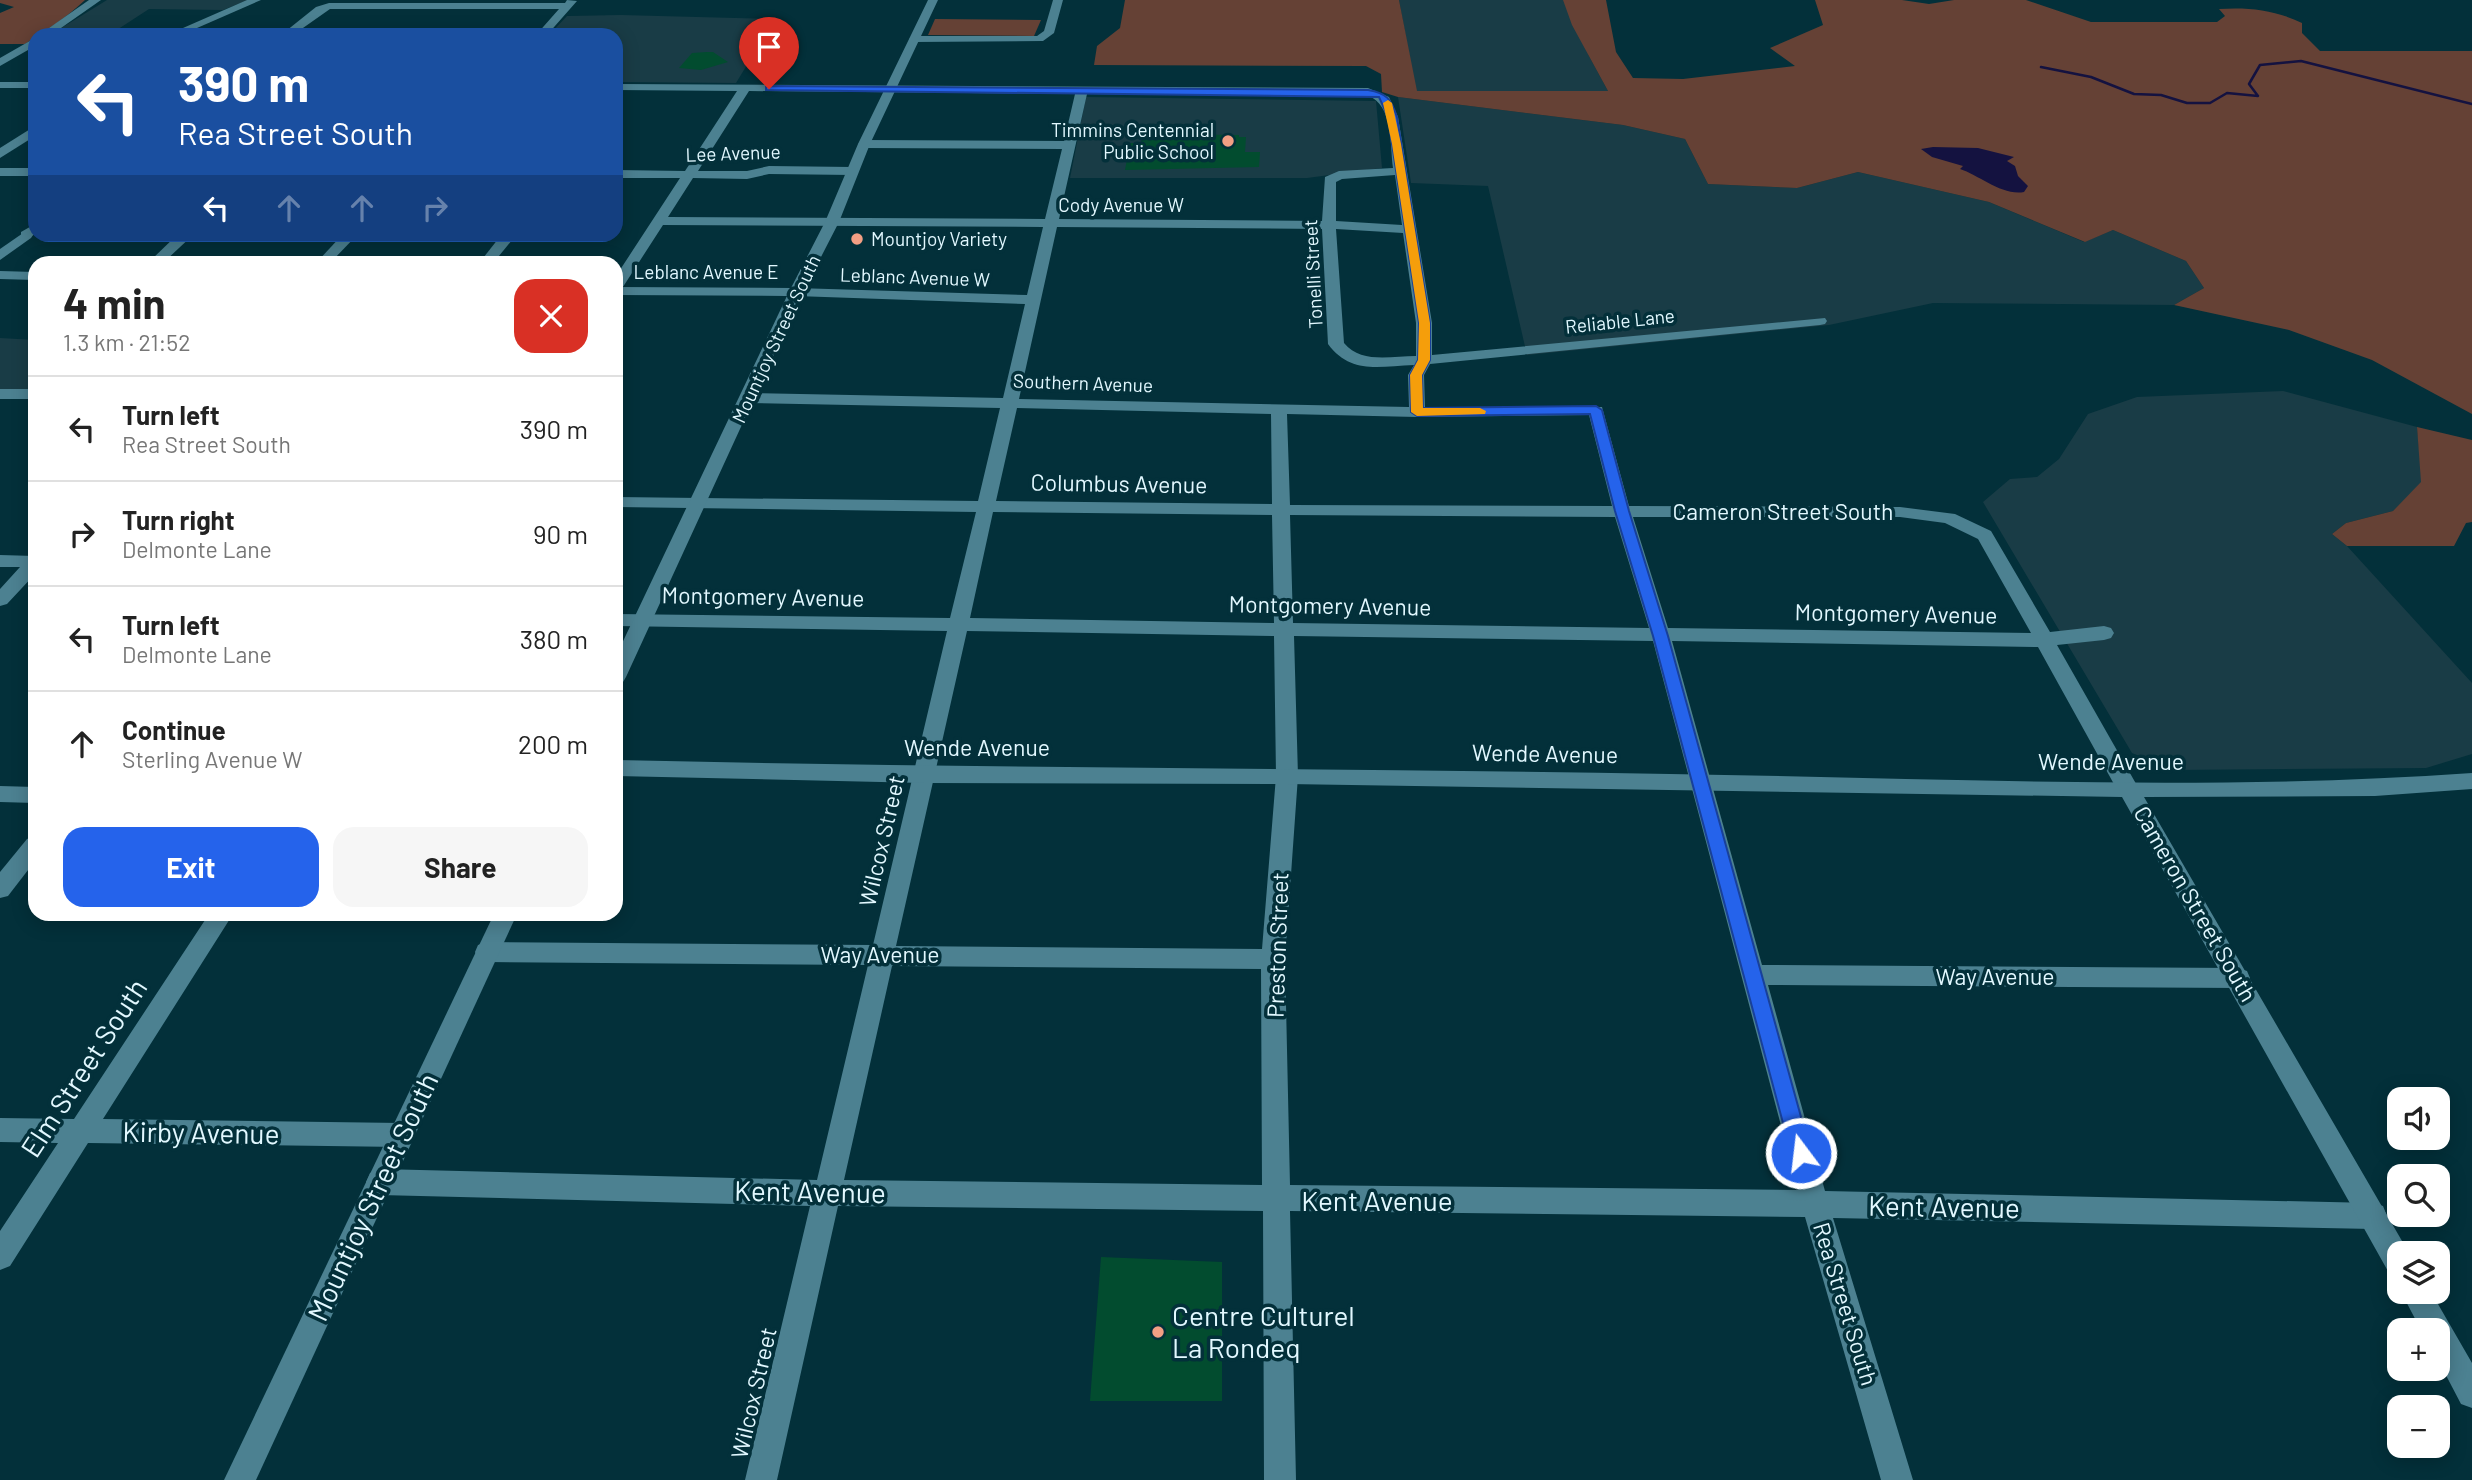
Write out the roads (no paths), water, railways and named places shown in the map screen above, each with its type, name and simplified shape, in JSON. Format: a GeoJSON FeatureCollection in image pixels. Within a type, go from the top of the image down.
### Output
{"type":"FeatureCollection","features":[{"type":"Feature","properties":{"kind":"street"},"geometry":{"type":"LineString","coordinates":[[54,28],[96,0]]}},
{"type":"Feature","properties":{"kind":"street"},"geometry":{"type":"LineString","coordinates":[[189,28],[256,0]]}},
{"type":"Feature","properties":{"kind":"street","name":"Mountjoy Street South"},"geometry":{"type":"LineString","coordinates":[[623,662],[749,398],[796,292],[832,222],[852,170],[933,0]]}},
{"type":"Feature","properties":{"kind":"street"},"geometry":{"type":"LineString","coordinates":[[914,39],[1039,39],[1049,33],[1058,0]]}},
{"type":"Feature","properties":{"kind":"street"},"geometry":{"type":"LineString","coordinates":[[295,28],[320,9],[329,6],[571,3]]}},
{"type":"Feature","properties":{"kind":"street"},"geometry":{"type":"LineString","coordinates":[[548,28],[571,3]]}},
{"type":"Feature","properties":{"kind":"street"},"geometry":{"type":"LineString","coordinates":[[0,63],[28,45]]}},
{"type":"Feature","properties":{"kind":"street"},"geometry":{"type":"LineString","coordinates":[[0,85],[28,85]]}},
{"type":"Feature","properties":{"kind":"street"},"geometry":{"type":"LineString","coordinates":[[623,87],[1368,92],[1382,95],[1387,100],[1392,117],[1424,323],[1424,360],[1416,375],[1417,412]]}},
{"type":"Feature","properties":{"kind":"street"},"geometry":{"type":"LineString","coordinates":[[623,278],[745,88]]}},
{"type":"Feature","properties":{"kind":"street","name":"Wilcox Street"},"geometry":{"type":"LineString","coordinates":[[761,1480],[1082,90]]}},
{"type":"Feature","properties":{"kind":"street"},"geometry":{"type":"LineString","coordinates":[[0,155],[28,135]]}},
{"type":"Feature","properties":{"kind":"street"},"geometry":{"type":"LineString","coordinates":[[864,144],[1069,145]]}},
{"type":"Feature","properties":{"kind":"street","name":"Lee Avenue"},"geometry":{"type":"LineString","coordinates":[[623,174],[747,175],[769,170],[852,170]]}},
{"type":"Feature","properties":{"kind":"street","name":"Tonelli Street"},"geometry":{"type":"LineString","coordinates":[[1401,171],[1339,176],[1330,180],[1329,225],[1336,344],[1345,355],[1359,362],[1424,360]]}},
{"type":"Feature","properties":{"kind":"street"},"geometry":{"type":"LineString","coordinates":[[0,172],[28,172]]}},
{"type":"Feature","properties":{"kind":"street","name":"Cody Avenue W"},"geometry":{"type":"LineString","coordinates":[[658,221],[1329,225],[1410,229]]}},
{"type":"Feature","properties":{"kind":"street"},"geometry":{"type":"LineString","coordinates":[[0,235],[28,232]]}},
{"type":"Feature","properties":{"kind":"street"},"geometry":{"type":"LineString","coordinates":[[0,256],[28,234]]}},
{"type":"Feature","properties":{"kind":"street"},"geometry":{"type":"LineString","coordinates":[[163,256],[178,242]]}},
{"type":"Feature","properties":{"kind":"street"},"geometry":{"type":"LineString","coordinates":[[330,256],[343,242]]}},
{"type":"Feature","properties":{"kind":"street"},"geometry":{"type":"LineString","coordinates":[[492,256],[503,242]]}},
{"type":"Feature","properties":{"kind":"street"},"geometry":{"type":"LineString","coordinates":[[0,275],[28,276]]}},
{"type":"Feature","properties":{"kind":"street","name":"Leblanc Avenue E"},"geometry":{"type":"LineString","coordinates":[[623,289],[796,292]]}},
{"type":"Feature","properties":{"kind":"street","name":"Leblanc Avenue W"},"geometry":{"type":"LineString","coordinates":[[796,292],[1033,300]]}},
{"type":"Feature","properties":{"kind":"street","name":"Reliable Lane"},"geometry":{"type":"LineString","coordinates":[[1424,360],[1820,321]]}},
{"type":"Feature","properties":{"kind":"street"},"geometry":{"type":"LineString","coordinates":[[0,406],[7,394],[28,394]]}},
{"type":"Feature","properties":{"kind":"street","name":"Southern Avenue"},"geometry":{"type":"LineString","coordinates":[[749,398],[1417,412]]}},
{"type":"Feature","properties":{"kind":"street","name":"Preston Street"},"geometry":{"type":"LineString","coordinates":[[1279,410],[1287,776],[1273,959],[1280,1480]]}},
{"type":"Feature","properties":{"kind":"street","name":"Rea Street South"},"geometry":{"type":"LineString","coordinates":[[1417,412],[1596,410],[1622,511],[1661,636],[1815,1204],[1897,1480]]}},
{"type":"Feature","properties":{"kind":"street","name":"Columbus Avenue"},"geometry":{"type":"LineString","coordinates":[[623,502],[1622,511]]}},
{"type":"Feature","properties":{"kind":"street","name":"Cameron Street South"},"geometry":{"type":"LineString","coordinates":[[1622,511],[1900,512],[1949,518],[1985,535],[2042,640],[2387,1241]]}},
{"type":"Feature","properties":{"kind":"street"},"geometry":{"type":"LineString","coordinates":[[0,561],[28,562]]}},
{"type":"Feature","properties":{"kind":"street"},"geometry":{"type":"LineString","coordinates":[[0,600],[28,570]]}},
{"type":"Feature","properties":{"kind":"street","name":"Montgomery Avenue"},"geometry":{"type":"LineString","coordinates":[[623,620],[2042,640],[2104,633]]}},
{"type":"Feature","properties":{"kind":"street","name":"Wende Avenue"},"geometry":{"type":"LineString","coordinates":[[623,768],[924,775],[1287,776],[2128,789],[2375,788],[2472,781]]}},
{"type":"Feature","properties":{"kind":"street"},"geometry":{"type":"LineString","coordinates":[[0,794],[28,795]]}},
{"type":"Feature","properties":{"kind":"street"},"geometry":{"type":"LineString","coordinates":[[0,889],[28,854]]}},
{"type":"Feature","properties":{"kind":"street","name":"Elm Street South"},"geometry":{"type":"LineString","coordinates":[[0,1256],[215,921]]}},
{"type":"Feature","properties":{"kind":"street","name":"Mountjoy Street South"},"geometry":{"type":"LineString","coordinates":[[240,1480],[502,921]]}},
{"type":"Feature","properties":{"kind":"street","name":"Way Avenue"},"geometry":{"type":"LineString","coordinates":[[487,953],[1273,959]]}},
{"type":"Feature","properties":{"kind":"street","name":"Way Avenue"},"geometry":{"type":"LineString","coordinates":[[1752,975],[2238,978]]}},
{"type":"Feature","properties":{"kind":"street","name":"Kirby Avenue"},"geometry":{"type":"LineString","coordinates":[[0,1130],[401,1135]]}},
{"type":"Feature","properties":{"kind":"street","name":"Kent Avenue"},"geometry":{"type":"LineString","coordinates":[[380,1182],[827,1193],[1815,1204],[2373,1216]]}},
{"type":"Feature","properties":{"kind":"street"},"geometry":{"type":"LineString","coordinates":[[2450,1354],[2472,1393]]}},
{"type":"Feature","properties":{"kind":"waterway"},"geometry":{"type":"LineString","coordinates":[[2041,67],[2091,77],[2134,94],[2161,95],[2187,103],[2210,103],[2227,93],[2258,96],[2249,84],[2260,65],[2301,61],[2472,104]]}},
{"type":"Feature","properties":{"kind":"place","name":"Timmins Centennial Public School"},"geometry":{"type":"Point","coordinates":[1228,141]}},
{"type":"Feature","properties":{"kind":"place","name":"Mountjoy Variety"},"geometry":{"type":"Point","coordinates":[857,239]}},
{"type":"Feature","properties":{"kind":"place","name":"Centre Culturel La Rondeq"},"geometry":{"type":"Point","coordinates":[1158,1332]}}]}
